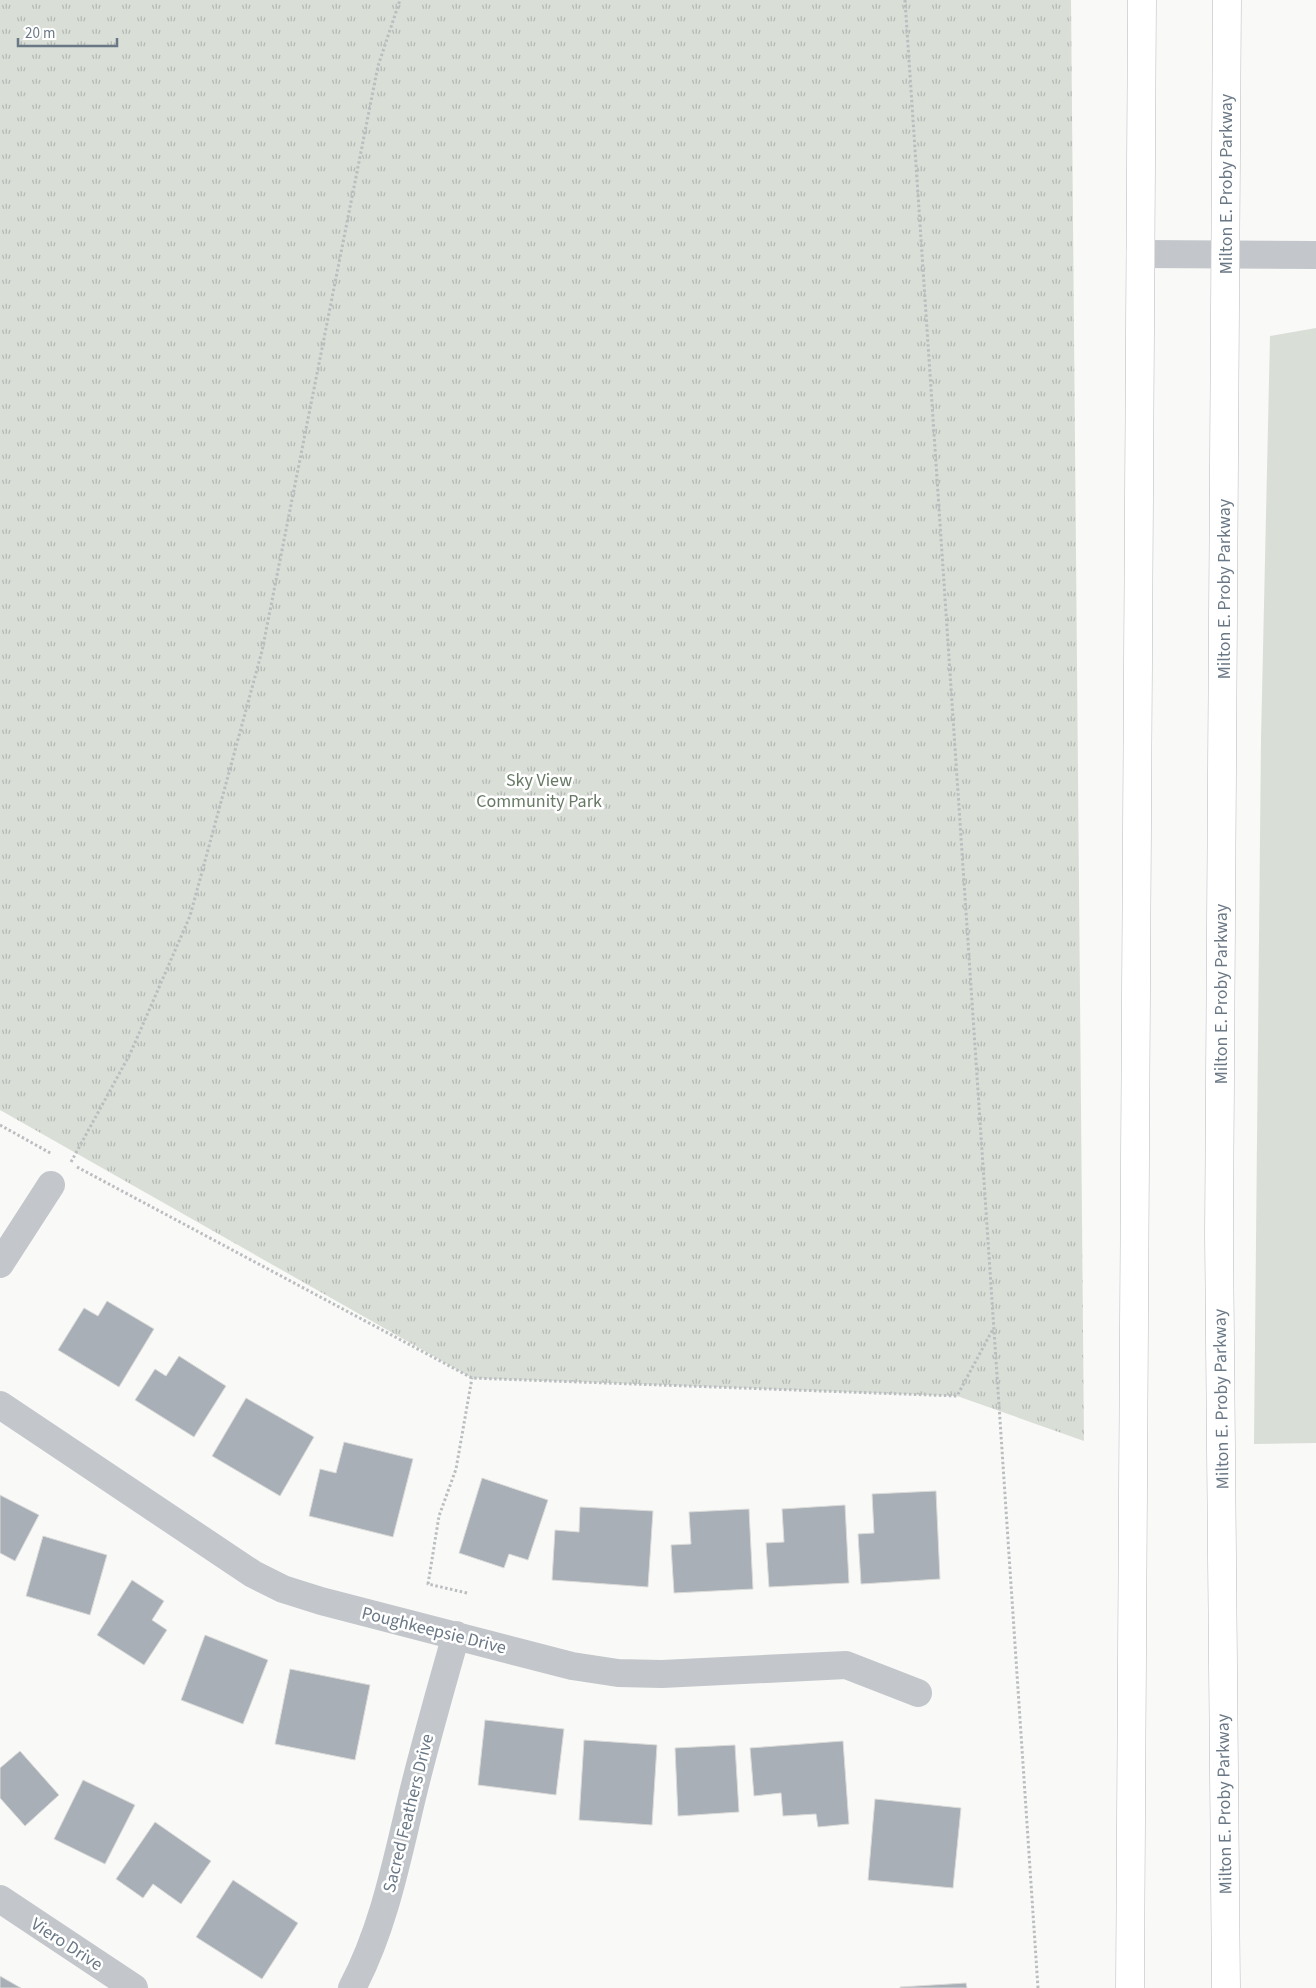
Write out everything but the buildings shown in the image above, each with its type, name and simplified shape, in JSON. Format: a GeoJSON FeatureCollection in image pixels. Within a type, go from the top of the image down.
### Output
{"type":"FeatureCollection","features":[{"type":"Feature","properties":{"kind":"highway"},"geometry":{"type":"LineString","coordinates":[[1130,1988],[1142,0]]}},
{"type":"Feature","properties":{"kind":"highway","name":"Milton E. Proby Parkway"},"geometry":{"type":"LineString","coordinates":[[1226,1988],[1220,1244],[1227,0]]}},
{"type":"Feature","properties":{"kind":"street"},"geometry":{"type":"LineString","coordinates":[[1140,254],[1316,255]]}},
{"type":"Feature","properties":{"kind":"street"},"geometry":{"type":"LineString","coordinates":[[0,1264],[51,1185]]}},
{"type":"Feature","properties":{"kind":"street","name":"Poughkeepsie Drive"},"geometry":{"type":"LineString","coordinates":[[0,1406],[252,1574],[283,1589],[321,1601],[572,1666],[618,1673],[662,1674],[846,1665],[918,1693]]}},
{"type":"Feature","properties":{"kind":"street","name":"Sacred Feathers Drive"},"geometry":{"type":"LineString","coordinates":[[352,1988],[374,1939],[391,1885],[422,1755],[456,1635]]}},
{"type":"Feature","properties":{"kind":"street","name":"Viero Drive"},"geometry":{"type":"LineString","coordinates":[[0,1899],[134,1988]]}},
{"type":"Feature","properties":{"kind":"path"},"geometry":{"type":"LineString","coordinates":[[51,1185],[70,1164],[130,1054],[190,916],[262,651],[378,66],[400,0]]}},
{"type":"Feature","properties":{"kind":"path"},"geometry":{"type":"LineString","coordinates":[[905,0],[1038,1988]]}},
{"type":"Feature","properties":{"kind":"path"},"geometry":{"type":"LineString","coordinates":[[0,1125],[472,1378],[957,1396],[994,1328]]}},
{"type":"Feature","properties":{"kind":"path"},"geometry":{"type":"LineString","coordinates":[[467,1593],[428,1584],[439,1516],[456,1469],[472,1378]]}},
{"type":"Feature","properties":{"kind":"green space","name":"Sky View Community Park"},"geometry":{"type":"Polygon","coordinates":[[[0,0],[1071,0],[1084,1441],[957,1396],[472,1378],[0,1110],[0,0]]]}},
{"type":"Feature","properties":{"kind":"green space"},"geometry":{"type":"Polygon","coordinates":[[[1316,328],[1316,1443],[1254,1444],[1261,739],[1270,336],[1316,328]]]}}]}
